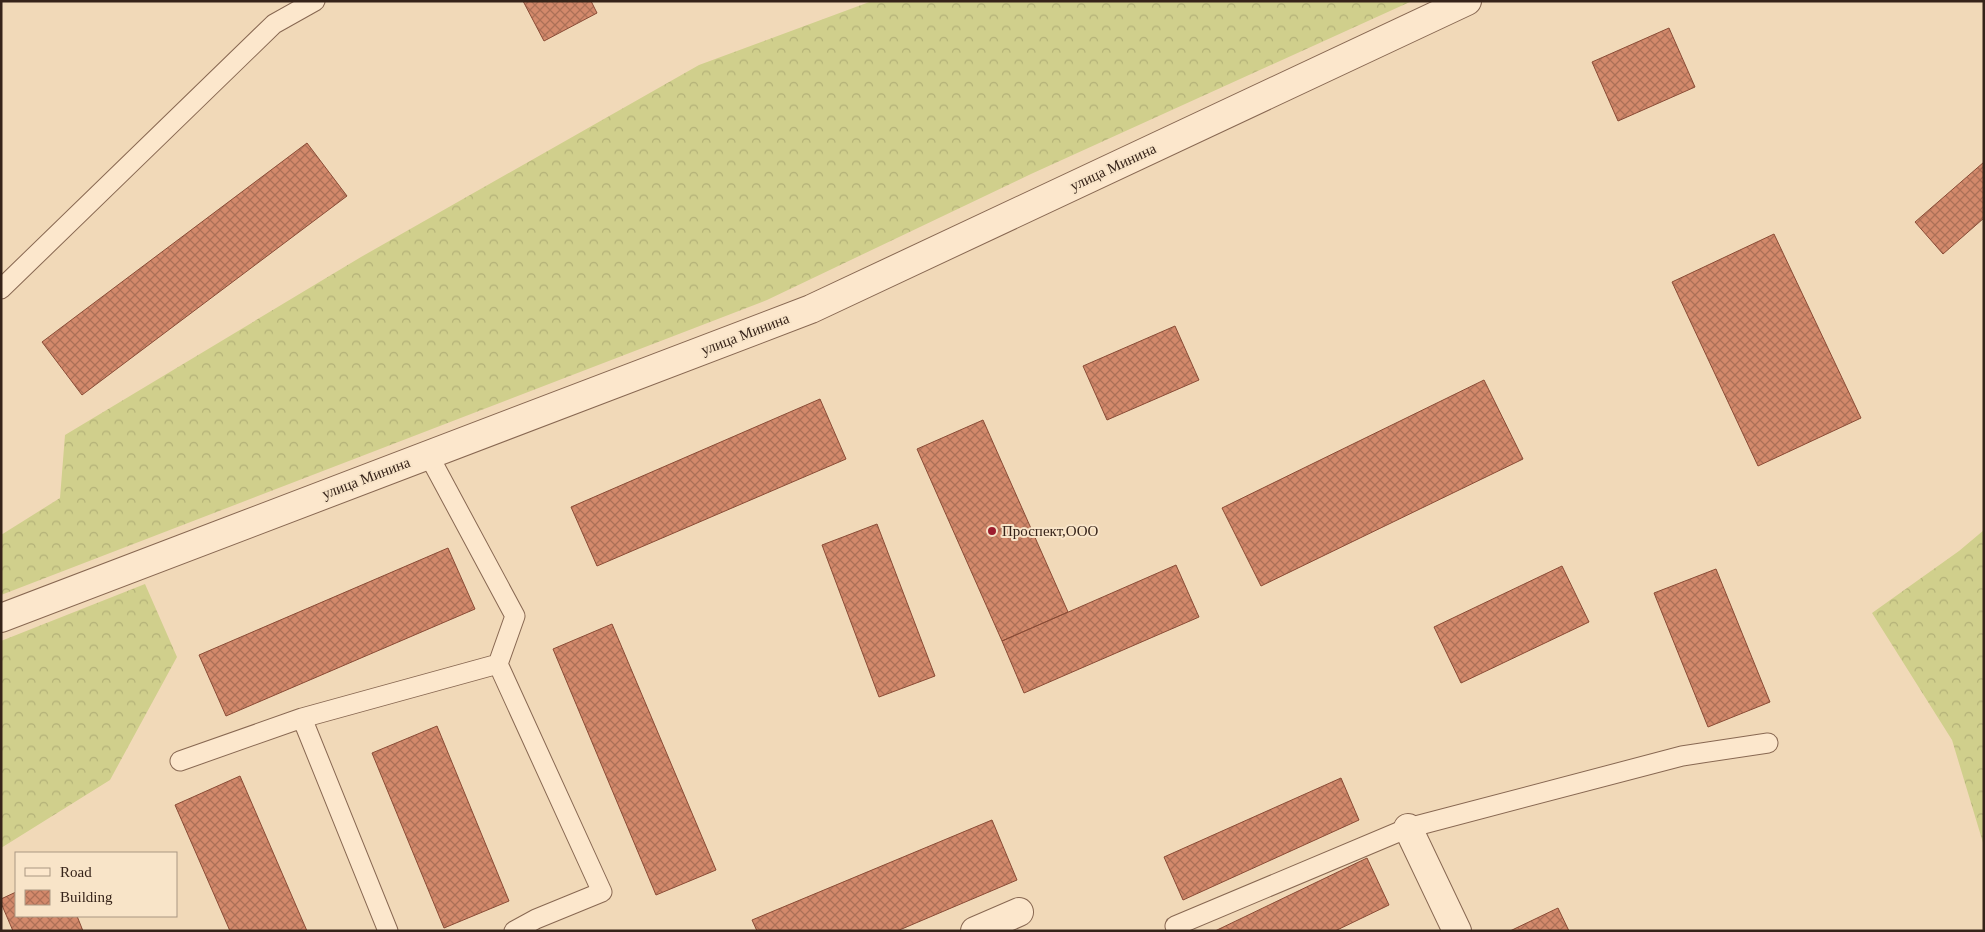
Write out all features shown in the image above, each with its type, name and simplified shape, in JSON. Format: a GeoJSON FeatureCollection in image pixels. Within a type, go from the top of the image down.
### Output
{"type":"FeatureCollection","features":[{"type":"Feature","properties":{"kind":"street","name":"улица Минина"},"geometry":{"type":"LineString","coordinates":[[1,618],[811,308],[1467,1]]}},
{"type":"Feature","properties":{"kind":"street"},"geometry":{"type":"LineString","coordinates":[[1408,828],[1457,931]]}},
{"type":"Feature","properties":{"kind":"street"},"geometry":{"type":"LineString","coordinates":[[975,931],[1019,912]]}},
{"type":"Feature","properties":{"kind":"lane"},"geometry":{"type":"LineString","coordinates":[[1,289],[274,24],[315,1]]}},
{"type":"Feature","properties":{"kind":"lane"},"geometry":{"type":"LineString","coordinates":[[428,454],[515,616],[498,664],[602,892],[536,919],[514,931]]}},
{"type":"Feature","properties":{"kind":"lane"},"geometry":{"type":"LineString","coordinates":[[180,761],[302,718],[498,664]]}},
{"type":"Feature","properties":{"kind":"lane"},"geometry":{"type":"LineString","coordinates":[[302,718],[388,931]]}},
{"type":"Feature","properties":{"kind":"lane"},"geometry":{"type":"LineString","coordinates":[[1175,926],[1408,828],[1682,756],[1768,743]]}},
{"type":"Feature","properties":{"kind":"green space"},"geometry":{"type":"Polygon","coordinates":[[[872,1],[1412,1],[1031,174],[767,300],[1,595],[1,535],[60,498],[65,435],[361,257],[699,65],[872,1]]]}},
{"type":"Feature","properties":{"kind":"green space"},"geometry":{"type":"Polygon","coordinates":[[[1984,530],[1984,846],[1952,740],[1872,613],[1959,551],[1984,530]]]}},
{"type":"Feature","properties":{"kind":"green space"},"geometry":{"type":"Polygon","coordinates":[[[145,584],[177,657],[110,780],[1,848],[1,641],[145,584]]]}},
{"type":"Feature","properties":{"kind":"building"},"geometry":{"type":"Polygon","coordinates":[[[523,1],[591,1],[597,13],[544,41],[523,1]]]}},
{"type":"Feature","properties":{"kind":"building"},"geometry":{"type":"Polygon","coordinates":[[[1669,28],[1695,87],[1618,121],[1592,62],[1669,28]]]}},
{"type":"Feature","properties":{"kind":"building"},"geometry":{"type":"Polygon","coordinates":[[[307,143],[347,196],[82,395],[42,342],[307,143]]]}},
{"type":"Feature","properties":{"kind":"building"},"geometry":{"type":"Polygon","coordinates":[[[1984,162],[1984,218],[1943,254],[1915,222],[1984,162]]]}},
{"type":"Feature","properties":{"kind":"building"},"geometry":{"type":"Polygon","coordinates":[[[1774,234],[1861,418],[1758,466],[1672,282],[1774,234]]]}},
{"type":"Feature","properties":{"kind":"building"},"geometry":{"type":"Polygon","coordinates":[[[1175,326],[1199,380],[1107,420],[1083,366],[1175,326]]]}},
{"type":"Feature","properties":{"kind":"building"},"geometry":{"type":"Polygon","coordinates":[[[1484,380],[1523,459],[1261,586],[1222,508],[1484,380]]]}},
{"type":"Feature","properties":{"kind":"building"},"geometry":{"type":"Polygon","coordinates":[[[820,399],[846,459],[597,566],[571,507],[820,399]]]}},
{"type":"Feature","properties":{"kind":"building","name":"Проспект,ООО"},"geometry":{"type":"Polygon","coordinates":[[[983,420],[1068,612],[1002,641],[917,449],[983,420]]]}},
{"type":"Feature","properties":{"kind":"building"},"geometry":{"type":"Polygon","coordinates":[[[877,524],[935,676],[879,697],[822,545],[877,524]]]}},
{"type":"Feature","properties":{"kind":"building"},"geometry":{"type":"Polygon","coordinates":[[[448,548],[475,609],[226,716],[199,655],[448,548]]]}},
{"type":"Feature","properties":{"kind":"building"},"geometry":{"type":"Polygon","coordinates":[[[1176,565],[1199,617],[1024,693],[1002,641],[1176,565]]]}},
{"type":"Feature","properties":{"kind":"building"},"geometry":{"type":"Polygon","coordinates":[[[1562,566],[1589,622],[1461,683],[1434,627],[1562,566]]]}},
{"type":"Feature","properties":{"kind":"building"},"geometry":{"type":"Polygon","coordinates":[[[1716,569],[1770,702],[1708,727],[1654,593],[1716,569]]]}},
{"type":"Feature","properties":{"kind":"building"},"geometry":{"type":"Polygon","coordinates":[[[612,624],[716,870],[656,895],[553,649],[612,624]]]}},
{"type":"Feature","properties":{"kind":"building"},"geometry":{"type":"Polygon","coordinates":[[[437,726],[509,901],[444,928],[372,753],[437,726]]]}},
{"type":"Feature","properties":{"kind":"building"},"geometry":{"type":"Polygon","coordinates":[[[240,776],[307,931],[230,931],[175,805],[240,776]]]}},
{"type":"Feature","properties":{"kind":"building"},"geometry":{"type":"Polygon","coordinates":[[[1341,778],[1359,820],[1183,900],[1164,857],[1341,778]]]}},
{"type":"Feature","properties":{"kind":"building"},"geometry":{"type":"Polygon","coordinates":[[[992,820],[1017,880],[897,931],[757,931],[752,920],[992,820]]]}},
{"type":"Feature","properties":{"kind":"building"},"geometry":{"type":"Polygon","coordinates":[[[1367,858],[1389,905],[1335,931],[1215,931],[1367,858]]]}},
{"type":"Feature","properties":{"kind":"building"},"geometry":{"type":"Polygon","coordinates":[[[15,892],[15,917],[77,917],[83,931],[13,931],[1,899],[15,892]]]}},
{"type":"Feature","properties":{"kind":"building"},"geometry":{"type":"Polygon","coordinates":[[[1558,908],[1569,931],[1510,931],[1558,908]]]}},
{"type":"Feature","properties":{"kind":"place","name":"Проспект,ООО"},"geometry":{"type":"Point","coordinates":[992,531]}}]}
